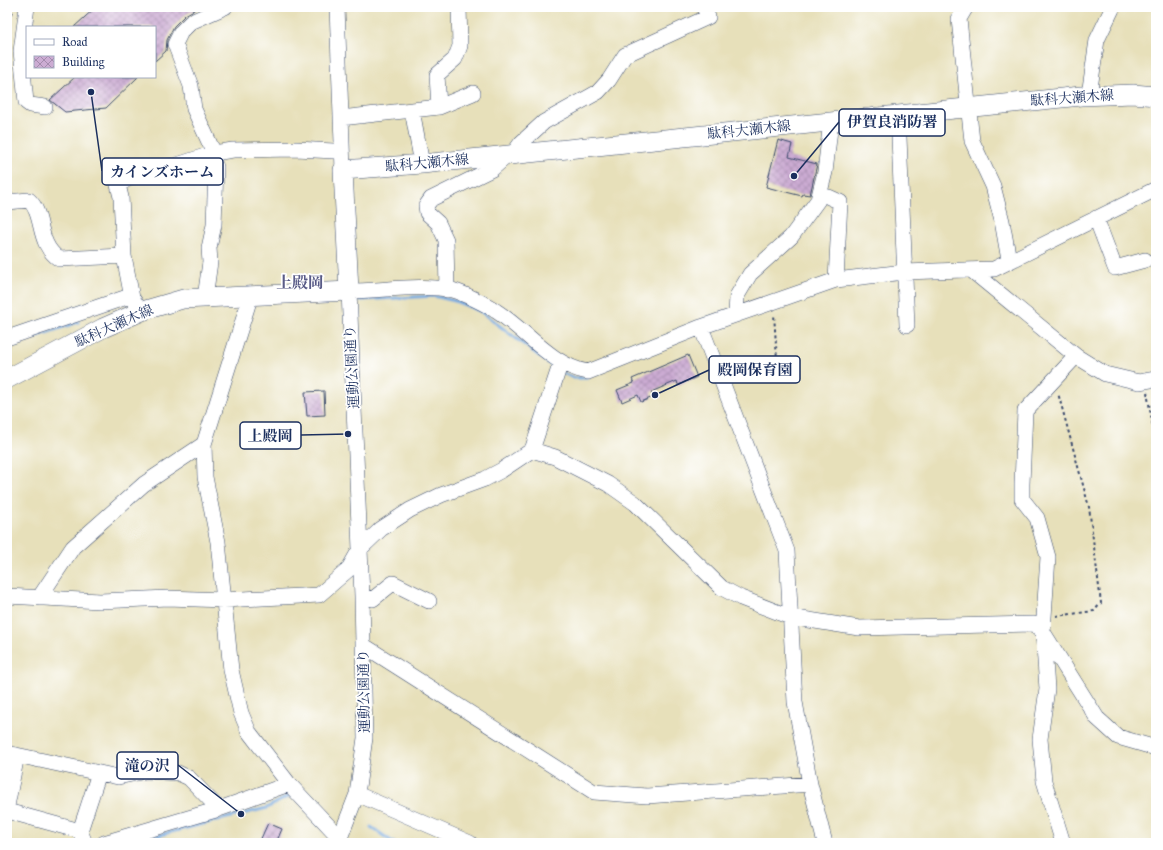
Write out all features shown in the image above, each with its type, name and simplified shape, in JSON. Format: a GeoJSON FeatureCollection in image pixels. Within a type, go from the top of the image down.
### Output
{"type":"FeatureCollection","features":[{"type":"Feature","properties":{"kind":"main road","name":"駄科大瀬木線"},"geometry":{"type":"LineString","coordinates":[[343,170],[422,164],[969,106],[1089,95],[1133,94],[1156,96]]}},
{"type":"Feature","properties":{"kind":"main road","name":"運動公園通り"},"geometry":{"type":"LineString","coordinates":[[343,170],[349,291]]}},
{"type":"Feature","properties":{"kind":"main road","name":"駄科大瀬木線"},"geometry":{"type":"LineString","coordinates":[[7,379],[103,328],[137,304],[183,299],[349,291]]}},
{"type":"Feature","properties":{"kind":"street"},"geometry":{"type":"LineString","coordinates":[[27,7],[21,51],[26,102],[30,105],[45,107]]}},
{"type":"Feature","properties":{"kind":"street"},"geometry":{"type":"LineString","coordinates":[[205,298],[214,225],[216,167],[213,154],[194,109],[191,86],[175,44],[181,32],[192,22],[225,7]]}},
{"type":"Feature","properties":{"kind":"street","name":"運動公園通り"},"geometry":{"type":"LineString","coordinates":[[337,7],[343,170]]}},
{"type":"Feature","properties":{"kind":"street"},"geometry":{"type":"LineString","coordinates":[[439,107],[437,75],[454,59],[460,46],[459,7]]}},
{"type":"Feature","properties":{"kind":"street"},"geometry":{"type":"LineString","coordinates":[[447,290],[446,240],[438,223],[427,213],[426,206],[431,199],[446,190],[492,169],[511,155],[521,143],[544,122],[598,92],[609,80],[625,55],[708,17],[704,7]]}},
{"type":"Feature","properties":{"kind":"street"},"geometry":{"type":"LineString","coordinates":[[966,7],[959,19],[972,141],[993,186],[1009,260]]}},
{"type":"Feature","properties":{"kind":"street"},"geometry":{"type":"LineString","coordinates":[[1089,95],[1097,40],[1113,7]]}},
{"type":"Feature","properties":{"kind":"street"},"geometry":{"type":"LineString","coordinates":[[341,118],[439,107],[473,93]]}},
{"type":"Feature","properties":{"kind":"street"},"geometry":{"type":"LineString","coordinates":[[412,110],[422,164]]}},
{"type":"Feature","properties":{"kind":"street"},"geometry":{"type":"LineString","coordinates":[[898,114],[907,325]]}},
{"type":"Feature","properties":{"kind":"street"},"geometry":{"type":"LineString","coordinates":[[736,314],[738,296],[750,274],[791,237],[818,200],[825,172],[831,121]]}},
{"type":"Feature","properties":{"kind":"street"},"geometry":{"type":"LineString","coordinates":[[137,304],[124,256],[121,197],[118,185],[139,172],[174,166],[213,154],[233,150],[296,149],[334,152]]}},
{"type":"Feature","properties":{"kind":"street"},"geometry":{"type":"LineString","coordinates":[[349,291],[430,288],[453,290],[495,310],[560,362],[574,370],[588,372],[736,314],[836,280],[904,277],[994,268],[1156,189]]}},
{"type":"Feature","properties":{"kind":"street"},"geometry":{"type":"LineString","coordinates":[[829,197],[840,202],[836,280]]}},
{"type":"Feature","properties":{"kind":"street"},"geometry":{"type":"LineString","coordinates":[[7,202],[29,200],[35,206],[42,235],[52,254],[59,259],[124,256]]}},
{"type":"Feature","properties":{"kind":"street"},"geometry":{"type":"LineString","coordinates":[[1096,218],[1115,268],[1145,260]]}},
{"type":"Feature","properties":{"kind":"street"},"geometry":{"type":"LineString","coordinates":[[971,270],[1076,356],[1105,374],[1139,382],[1150,380]]}},
{"type":"Feature","properties":{"kind":"street","name":"運動公園通り"},"geometry":{"type":"LineString","coordinates":[[339,841],[357,794],[365,738],[362,596],[349,291]]}},
{"type":"Feature","properties":{"kind":"street"},"geometry":{"type":"LineString","coordinates":[[251,295],[204,444],[205,477],[218,542],[231,670],[241,713],[249,732],[289,784],[339,841]]}},
{"type":"Feature","properties":{"kind":"street"},"geometry":{"type":"LineString","coordinates":[[7,338],[126,297],[137,304]]}},
{"type":"Feature","properties":{"kind":"street"},"geometry":{"type":"LineString","coordinates":[[701,327],[787,551],[795,702],[810,784],[825,843]]}},
{"type":"Feature","properties":{"kind":"street"},"geometry":{"type":"LineString","coordinates":[[1063,843],[1044,781],[1040,739],[1047,689],[1043,625],[1048,557],[1037,518],[1022,499],[1022,484],[1025,411],[1076,356]]}},
{"type":"Feature","properties":{"kind":"street"},"geometry":{"type":"LineString","coordinates":[[7,596],[100,601],[168,598],[224,600],[319,595],[348,570],[360,549],[381,529],[410,510],[442,495],[485,479],[502,470],[532,450],[560,362]]}},
{"type":"Feature","properties":{"kind":"street"},"geometry":{"type":"LineString","coordinates":[[39,598],[73,548],[144,484],[204,444]]}},
{"type":"Feature","properties":{"kind":"street"},"geometry":{"type":"LineString","coordinates":[[532,450],[555,457],[608,484],[635,503],[722,588],[741,598],[790,617],[859,628],[897,629],[1019,623],[1043,625]]}},
{"type":"Feature","properties":{"kind":"street"},"geometry":{"type":"LineString","coordinates":[[362,596],[373,599],[393,583],[429,601]]}},
{"type":"Feature","properties":{"kind":"street"},"geometry":{"type":"LineString","coordinates":[[1043,625],[1097,718],[1118,737],[1156,748]]}},
{"type":"Feature","properties":{"kind":"street"},"geometry":{"type":"LineString","coordinates":[[363,645],[594,792],[647,796],[810,784]]}},
{"type":"Feature","properties":{"kind":"street"},"geometry":{"type":"LineString","coordinates":[[7,806],[12,754],[118,777],[146,771],[178,773],[190,778],[219,809]]}},
{"type":"Feature","properties":{"kind":"street"},"geometry":{"type":"LineString","coordinates":[[7,811],[83,837],[99,773]]}},
{"type":"Feature","properties":{"kind":"street"},"geometry":{"type":"LineString","coordinates":[[109,842],[219,809],[289,784]]}},
{"type":"Feature","properties":{"kind":"street"},"geometry":{"type":"LineString","coordinates":[[357,794],[470,843]]}},
{"type":"Feature","properties":{"kind":"path"},"geometry":{"type":"LineString","coordinates":[[718,373],[768,368],[775,365],[777,360],[774,311]]}},
{"type":"Feature","properties":{"kind":"path"},"geometry":{"type":"LineString","coordinates":[[1043,625],[1094,611],[1101,603],[1090,507],[1054,379]]}},
{"type":"Feature","properties":{"kind":"path"},"geometry":{"type":"LineString","coordinates":[[1150,380],[1156,444]]}},
{"type":"Feature","properties":{"kind":"building"},"geometry":{"type":"Polygon","coordinates":[[[96,7],[199,7],[185,15],[174,26],[167,40],[166,51],[156,60],[156,26],[75,26],[96,7]]]}},
{"type":"Feature","properties":{"kind":"building"},"geometry":{"type":"Polygon","coordinates":[[[74,78],[137,78],[106,108],[65,112],[50,100],[74,78]]]}},
{"type":"Feature","properties":{"kind":"building"},"geometry":{"type":"Polygon","coordinates":[[[778,140],[792,144],[789,157],[817,164],[810,195],[803,194],[802,196],[766,187],[778,140]]]}},
{"type":"Feature","properties":{"kind":"building"},"geometry":{"type":"Polygon","coordinates":[[[688,355],[697,377],[678,385],[677,381],[651,392],[653,397],[641,402],[638,395],[622,402],[617,390],[634,383],[632,379],[688,355]]]}},
{"type":"Feature","properties":{"kind":"building"},"geometry":{"type":"Polygon","coordinates":[[[324,391],[325,415],[307,416],[305,392],[324,391]]]}},
{"type":"Feature","properties":{"kind":"building"},"geometry":{"type":"Polygon","coordinates":[[[268,823],[282,829],[276,843],[259,843],[268,823]]]}},
{"type":"Feature","properties":{"kind":"waterway"},"geometry":{"type":"LineString","coordinates":[[359,300],[434,296],[455,301],[480,311],[551,365]]}},
{"type":"Feature","properties":{"kind":"waterway"},"geometry":{"type":"LineString","coordinates":[[34,337],[78,322]]}},
{"type":"Feature","properties":{"kind":"waterway"},"geometry":{"type":"LineString","coordinates":[[563,373],[573,378],[588,378]]}},
{"type":"Feature","properties":{"kind":"waterway"},"geometry":{"type":"LineString","coordinates":[[134,843],[167,833],[267,808],[291,795]]}},
{"type":"Feature","properties":{"kind":"waterway"},"geometry":{"type":"LineString","coordinates":[[371,827],[394,843]]}},
{"type":"Feature","properties":{"kind":"place","name":"カインズホーム"},"geometry":{"type":"Point","coordinates":[91,92]}},
{"type":"Feature","properties":{"kind":"place","name":"伊賀良消防署"},"geometry":{"type":"Point","coordinates":[794,176]}},
{"type":"Feature","properties":{"kind":"place","name":"殿岡保育園"},"geometry":{"type":"Point","coordinates":[655,395]}},
{"type":"Feature","properties":{"kind":"place","name":"上殿岡"},"geometry":{"type":"Point","coordinates":[348,434]}},
{"type":"Feature","properties":{"kind":"place","name":"滝の沢"},"geometry":{"type":"Point","coordinates":[241,814]}},
{"type":"Feature","properties":{"kind":"district","name":"上殿岡"},"geometry":{"type":"Point","coordinates":[300,282]}}]}
